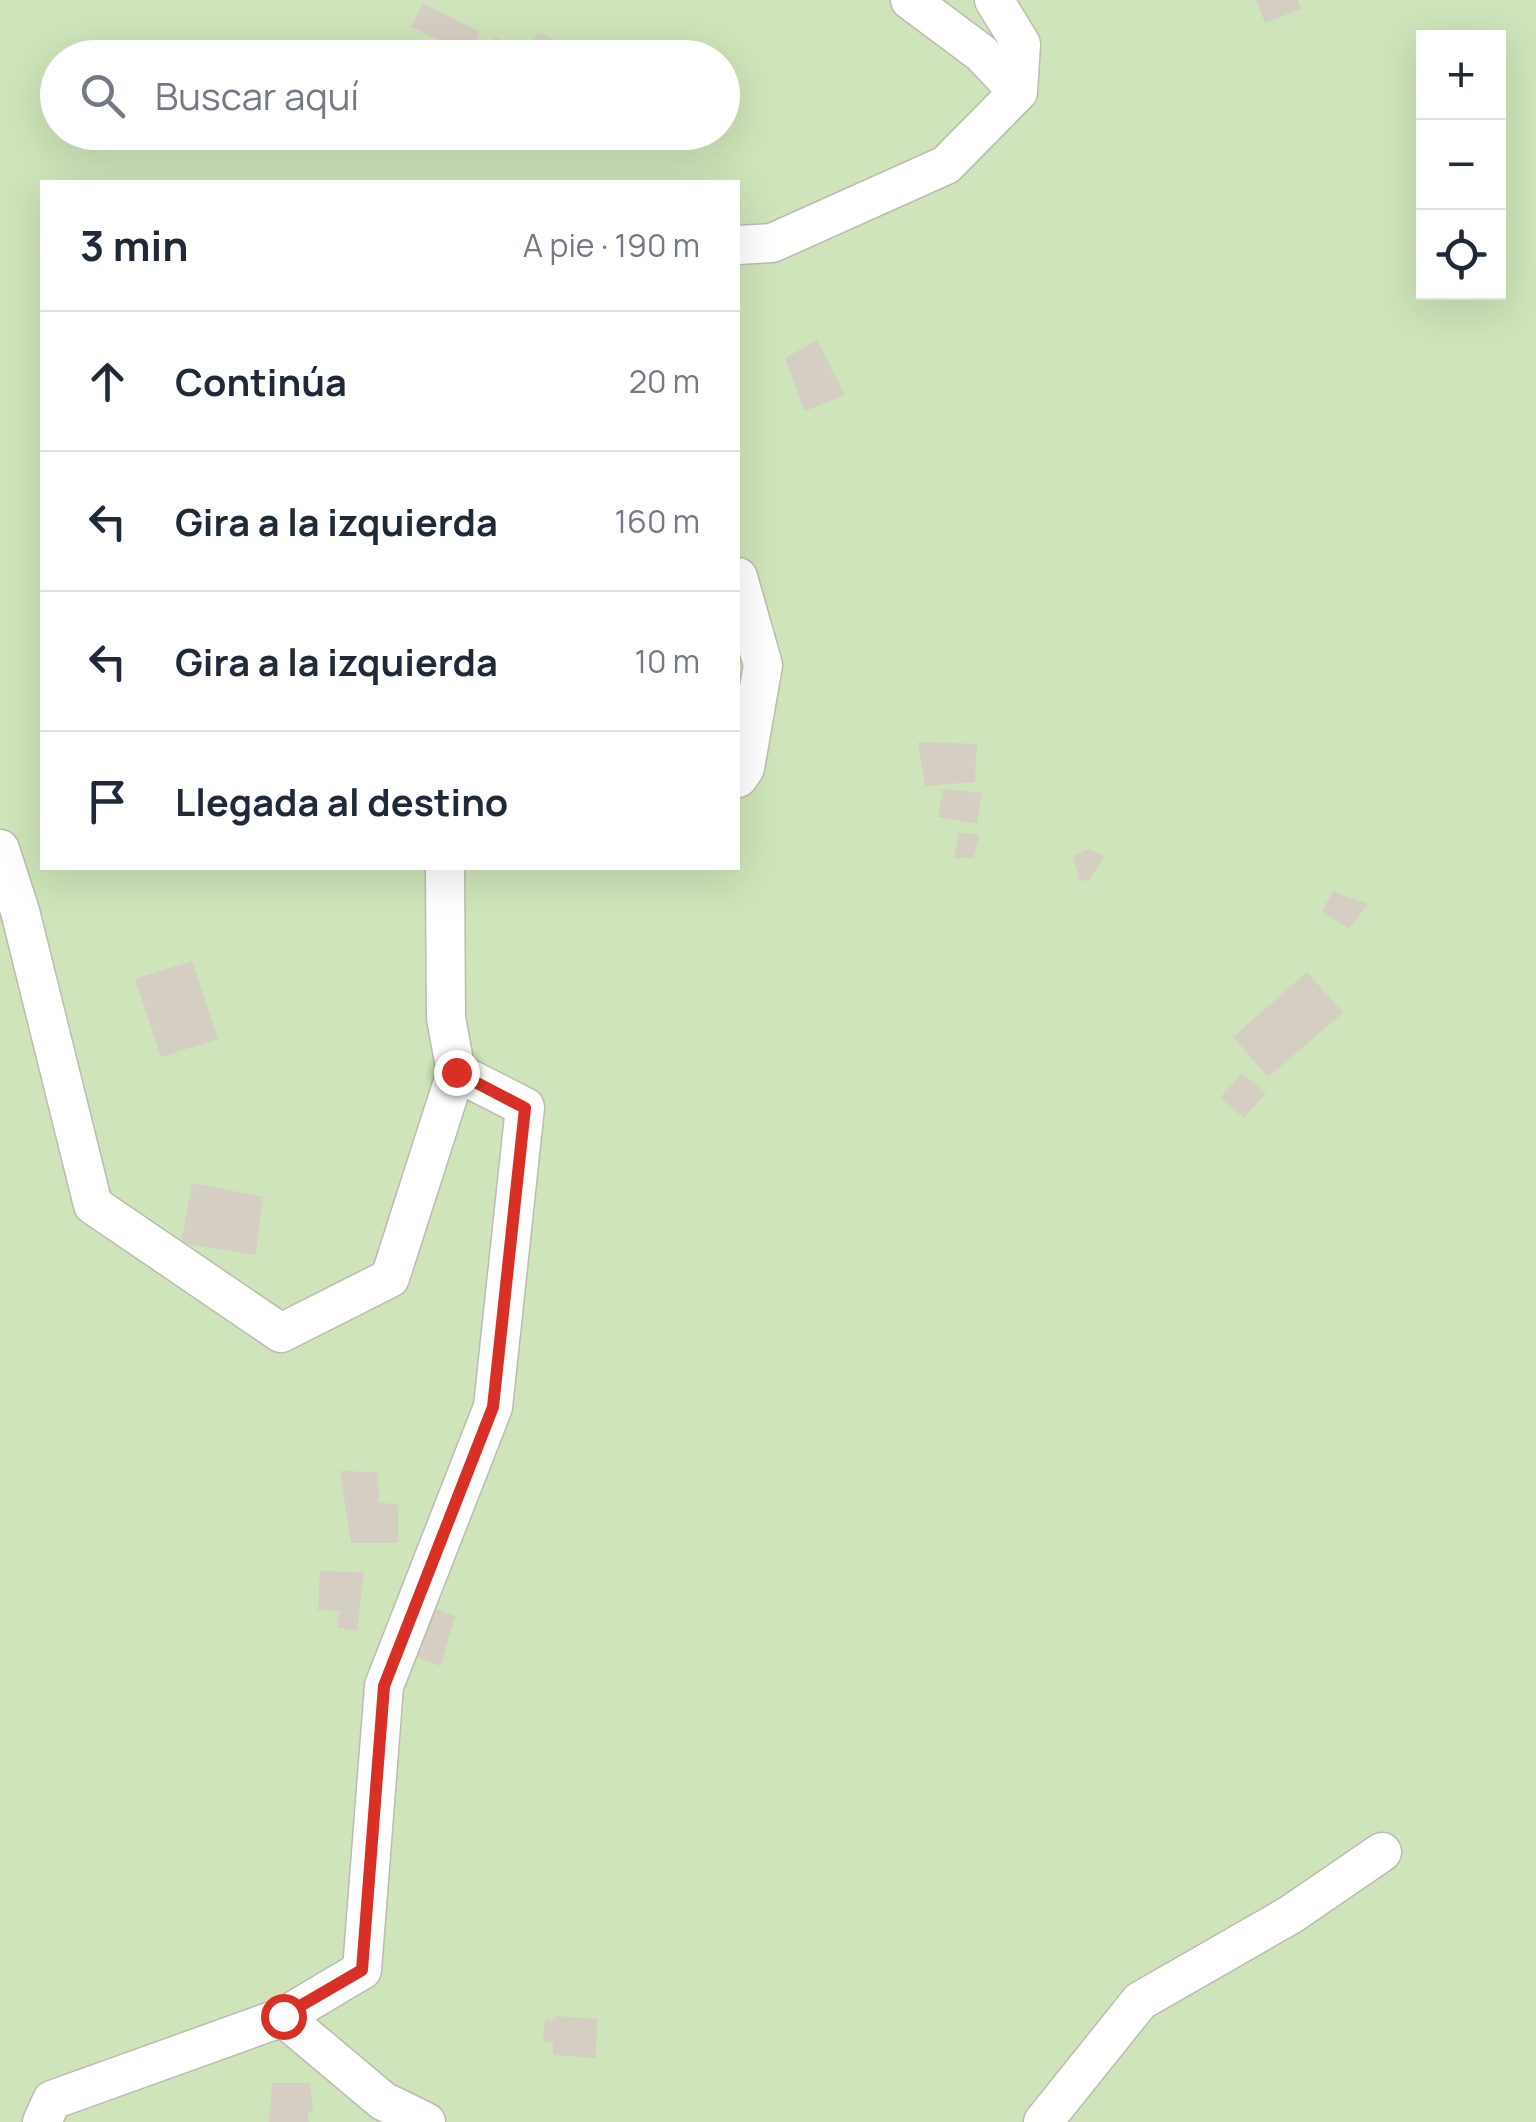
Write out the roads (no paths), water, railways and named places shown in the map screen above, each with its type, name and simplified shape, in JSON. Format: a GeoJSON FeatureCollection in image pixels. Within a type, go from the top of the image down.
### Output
{"type":"FeatureCollection","features":[{"type":"Feature","properties":{"kind":"street"},"geometry":{"type":"LineString","coordinates":[[910,0],[981,53],[1018,92]]}},
{"type":"Feature","properties":{"kind":"street"},"geometry":{"type":"LineString","coordinates":[[740,245],[772,243],[946,164],[1018,92],[1021,44],[994,0]]}},
{"type":"Feature","properties":{"kind":"street"},"geometry":{"type":"LineString","coordinates":[[740,584],[763,665],[740,775]]}},
{"type":"Feature","properties":{"kind":"street"},"geometry":{"type":"LineString","coordinates":[[0,850],[20,911],[94,1206],[281,1333],[390,1278],[456,1072],[446,1018],[445,870]]}},
{"type":"Feature","properties":{"kind":"street"},"geometry":{"type":"LineString","coordinates":[[42,2122],[52,2100],[283,2016],[362,1970],[384,1686],[493,1407],[525,1108],[456,1072]]}},
{"type":"Feature","properties":{"kind":"street"},"geometry":{"type":"LineString","coordinates":[[1043,2122],[1140,2001],[1290,1915],[1382,1852]]}},
{"type":"Feature","properties":{"kind":"street"},"geometry":{"type":"LineString","coordinates":[[283,2016],[383,2101],[426,2122]]}}]}
